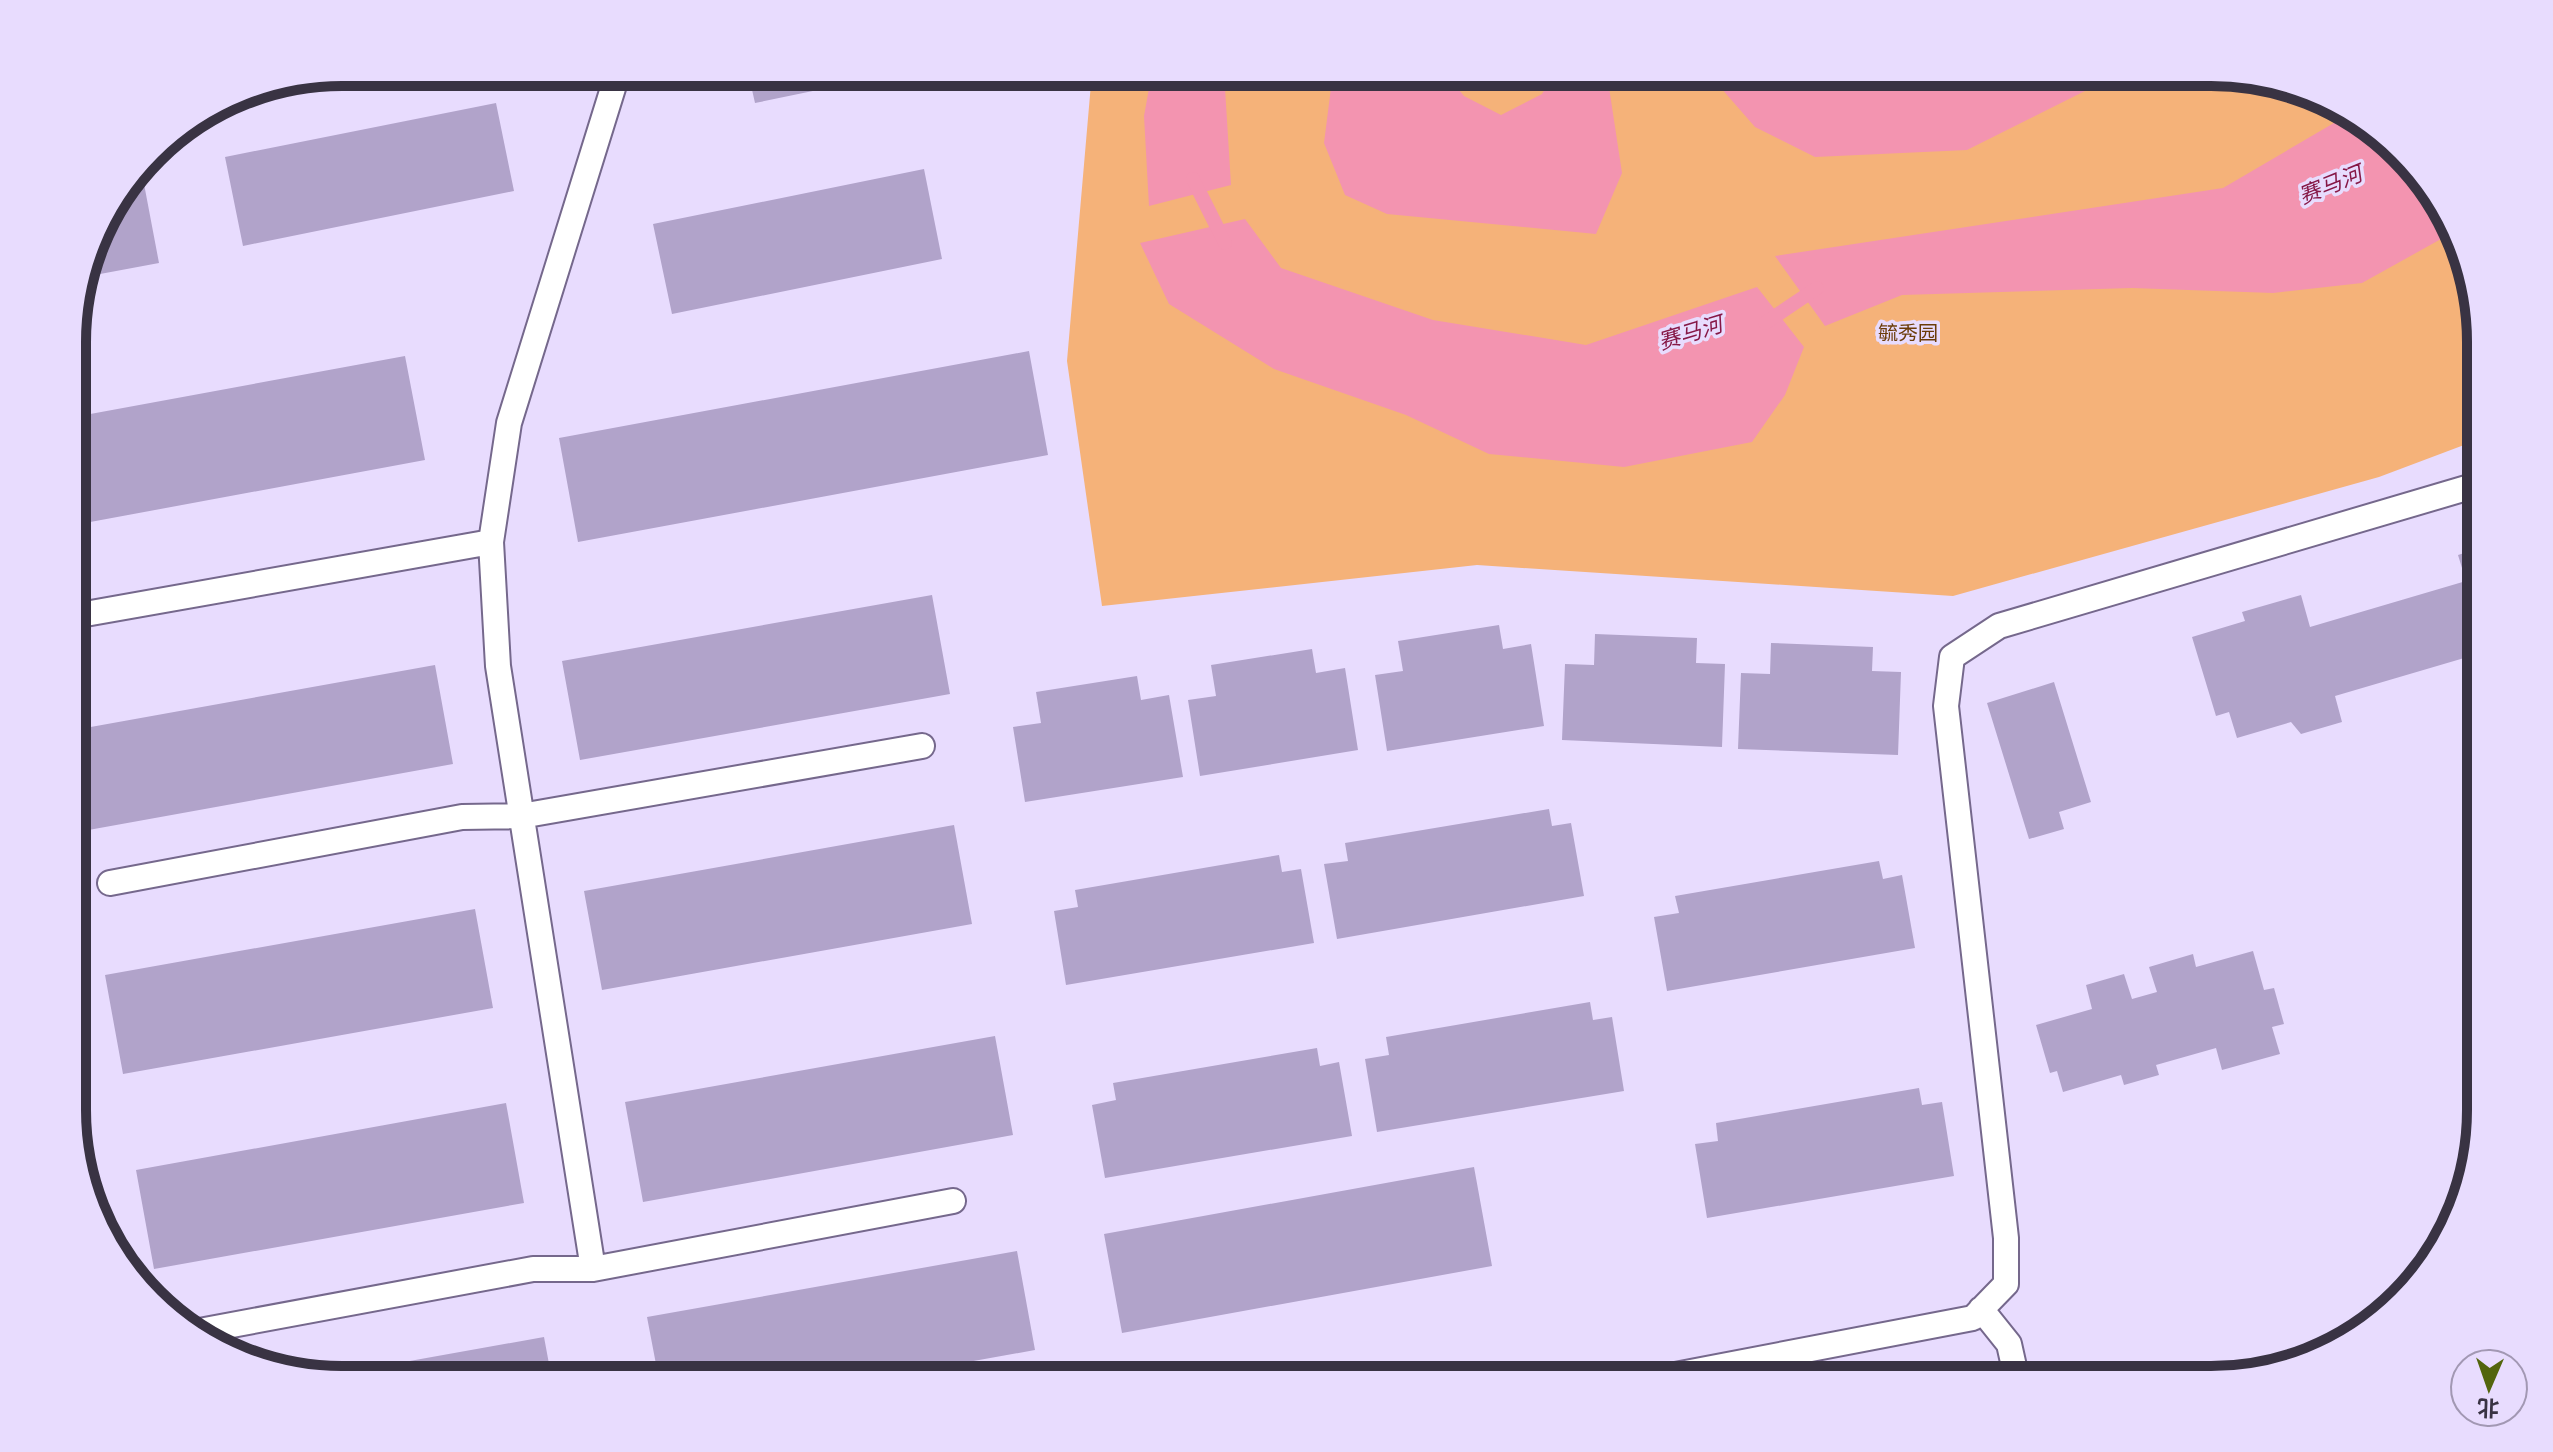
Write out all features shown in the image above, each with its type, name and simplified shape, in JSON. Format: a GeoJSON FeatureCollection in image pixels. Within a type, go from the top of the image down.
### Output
{"type":"FeatureCollection","features":[{"type":"Feature","properties":{"kind":"lane"},"geometry":{"type":"LineString","coordinates":[[593,1269],[498,666],[491,542],[509,423],[614,86]]}},
{"type":"Feature","properties":{"kind":"lane"},"geometry":{"type":"LineString","coordinates":[[1726,1365],[1973,1318],[2006,1284],[2006,1238],[1946,706],[1952,657],[1999,626],[2466,488]]}},
{"type":"Feature","properties":{"kind":"lane"},"geometry":{"type":"LineString","coordinates":[[86,614],[491,542]]}},
{"type":"Feature","properties":{"kind":"lane"},"geometry":{"type":"LineString","coordinates":[[110,883],[462,817],[521,816],[922,746]]}},
{"type":"Feature","properties":{"kind":"lane"},"geometry":{"type":"LineString","coordinates":[[210,1329],[533,1269],[593,1269],[953,1201]]}},
{"type":"Feature","properties":{"kind":"lane"},"geometry":{"type":"LineString","coordinates":[[1981,1309],[2009,1344],[2014,1365]]}},
{"type":"Feature","properties":{"kind":"green space","name":"毓秀园"},"geometry":{"type":"Polygon","coordinates":[[[1091,86],[2211,86],[2244,88],[2309,105],[2367,139],[2414,186],[2441,229],[2462,292],[2466,325],[2466,444],[2379,477],[1953,596],[1477,565],[1102,606],[1067,361],[1091,86]]]}},
{"type":"Feature","properties":{"kind":"water"},"geometry":{"type":"Polygon","coordinates":[[[1149,86],[1225,86],[1231,185],[1149,206],[1144,116],[1149,86]]]}},
{"type":"Feature","properties":{"kind":"water"},"geometry":{"type":"Polygon","coordinates":[[[1331,86],[1456,86],[1464,96],[1501,115],[1542,94],[1547,86],[1609,86],[1622,173],[1596,234],[1387,214],[1345,195],[1324,143],[1331,86]]]}},
{"type":"Feature","properties":{"kind":"water"},"geometry":{"type":"Polygon","coordinates":[[[1719,86],[2095,86],[1967,150],[1815,157],[1755,127],[1719,86]]]}},
{"type":"Feature","properties":{"kind":"water"},"geometry":{"type":"Polygon","coordinates":[[[2339,120],[2392,161],[2414,186],[2444,237],[2362,283],[2273,293],[2132,288],[1902,295],[1825,326],[1775,256],[2223,188],[2339,120]]]}},
{"type":"Feature","properties":{"kind":"water"},"geometry":{"type":"Polygon","coordinates":[[[1245,219],[1281,268],[1433,320],[1586,345],[1757,287],[1804,347],[1785,395],[1752,442],[1624,467],[1489,454],[1406,415],[1274,369],[1169,304],[1140,243],[1245,219]]]}},
{"type":"Feature","properties":{"kind":"building"},"geometry":{"type":"Polygon","coordinates":[[[751,86],[837,86],[755,103],[751,86]]]}},
{"type":"Feature","properties":{"kind":"building"},"geometry":{"type":"Polygon","coordinates":[[[496,103],[514,191],[243,246],[225,157],[496,103]]]}},
{"type":"Feature","properties":{"kind":"building"},"geometry":{"type":"Polygon","coordinates":[[[924,169],[942,259],[672,314],[653,224],[924,169]]]}},
{"type":"Feature","properties":{"kind":"building"},"geometry":{"type":"Polygon","coordinates":[[[144,181],[159,263],[95,275],[105,244],[120,214],[144,181]]]}},
{"type":"Feature","properties":{"kind":"building"},"geometry":{"type":"Polygon","coordinates":[[[1029,351],[1048,455],[578,542],[559,438],[1029,351]]]}},
{"type":"Feature","properties":{"kind":"building"},"geometry":{"type":"Polygon","coordinates":[[[405,356],[425,460],[86,523],[86,415],[405,356]]]}},
{"type":"Feature","properties":{"kind":"building"},"geometry":{"type":"Polygon","coordinates":[[[2466,552],[2466,581],[2458,555],[2466,552]]]}},
{"type":"Feature","properties":{"kind":"building"},"geometry":{"type":"Polygon","coordinates":[[[2466,581],[2466,657],[2335,696],[2342,722],[2301,734],[2291,722],[2237,738],[2229,712],[2216,716],[2192,637],[2245,621],[2242,612],[2301,595],[2310,627],[2466,581]]]}},
{"type":"Feature","properties":{"kind":"building"},"geometry":{"type":"Polygon","coordinates":[[[932,595],[950,694],[580,760],[562,661],[932,595]]]}},
{"type":"Feature","properties":{"kind":"building"},"geometry":{"type":"Polygon","coordinates":[[[1499,625],[1503,649],[1531,644],[1544,726],[1387,751],[1375,675],[1403,671],[1398,641],[1499,625]]]}},
{"type":"Feature","properties":{"kind":"building"},"geometry":{"type":"Polygon","coordinates":[[[1595,634],[1697,638],[1696,663],[1725,664],[1722,747],[1562,740],[1565,664],[1594,665],[1595,634]]]}},
{"type":"Feature","properties":{"kind":"building"},"geometry":{"type":"Polygon","coordinates":[[[1771,643],[1873,647],[1872,671],[1901,672],[1898,755],[1738,749],[1741,673],[1770,674],[1771,643]]]}},
{"type":"Feature","properties":{"kind":"building"},"geometry":{"type":"Polygon","coordinates":[[[1312,649],[1316,673],[1345,668],[1358,750],[1200,776],[1188,700],[1216,696],[1211,665],[1312,649]]]}},
{"type":"Feature","properties":{"kind":"building"},"geometry":{"type":"Polygon","coordinates":[[[435,665],[453,764],[86,830],[86,728],[435,665]]]}},
{"type":"Feature","properties":{"kind":"building"},"geometry":{"type":"Polygon","coordinates":[[[1137,676],[1141,700],[1169,695],[1183,777],[1025,802],[1013,727],[1041,723],[1036,692],[1137,676]]]}},
{"type":"Feature","properties":{"kind":"building"},"geometry":{"type":"Polygon","coordinates":[[[2054,682],[2091,802],[2059,812],[2064,829],[2029,839],[1987,703],[2054,682]]]}},
{"type":"Feature","properties":{"kind":"building"},"geometry":{"type":"Polygon","coordinates":[[[1549,809],[1552,826],[1571,823],[1584,896],[1337,939],[1324,864],[1348,861],[1345,843],[1549,809]]]}},
{"type":"Feature","properties":{"kind":"building"},"geometry":{"type":"Polygon","coordinates":[[[954,825],[972,924],[602,990],[584,891],[954,825]]]}},
{"type":"Feature","properties":{"kind":"building"},"geometry":{"type":"Polygon","coordinates":[[[1279,855],[1282,872],[1301,869],[1314,943],[1066,985],[1054,911],[1078,907],[1075,890],[1279,855]]]}},
{"type":"Feature","properties":{"kind":"building"},"geometry":{"type":"Polygon","coordinates":[[[1879,861],[1883,879],[1902,875],[1915,948],[1667,991],[1654,917],[1679,913],[1675,896],[1879,861]]]}},
{"type":"Feature","properties":{"kind":"building"},"geometry":{"type":"Polygon","coordinates":[[[475,909],[493,1008],[123,1074],[105,975],[475,909]]]}},
{"type":"Feature","properties":{"kind":"building"},"geometry":{"type":"Polygon","coordinates":[[[2253,951],[2264,990],[2274,988],[2284,1024],[2272,1027],[2280,1054],[2222,1070],[2216,1048],[2156,1065],[2159,1075],[2124,1085],[2121,1075],[2063,1092],[2057,1071],[2050,1073],[2036,1025],[2092,1009],[2086,985],[2124,974],[2132,999],[2157,992],[2149,967],[2193,954],[2196,967],[2253,951]]]}},
{"type":"Feature","properties":{"kind":"building"},"geometry":{"type":"Polygon","coordinates":[[[1590,1002],[1593,1020],[1612,1017],[1624,1091],[1377,1132],[1365,1059],[1389,1055],[1386,1037],[1590,1002]]]}},
{"type":"Feature","properties":{"kind":"building"},"geometry":{"type":"Polygon","coordinates":[[[995,1036],[1013,1135],[643,1202],[625,1102],[995,1036]]]}},
{"type":"Feature","properties":{"kind":"building"},"geometry":{"type":"Polygon","coordinates":[[[1317,1048],[1320,1066],[1339,1062],[1352,1136],[1105,1178],[1092,1105],[1116,1100],[1113,1083],[1317,1048]]]}},
{"type":"Feature","properties":{"kind":"building"},"geometry":{"type":"Polygon","coordinates":[[[1919,1088],[1922,1105],[1942,1102],[1954,1176],[1707,1218],[1695,1144],[1718,1141],[1716,1123],[1919,1088]]]}},
{"type":"Feature","properties":{"kind":"building"},"geometry":{"type":"Polygon","coordinates":[[[506,1103],[524,1203],[154,1269],[136,1170],[506,1103]]]}},
{"type":"Feature","properties":{"kind":"building"},"geometry":{"type":"Polygon","coordinates":[[[1474,1167],[1492,1266],[1122,1333],[1104,1234],[1474,1167]]]}},
{"type":"Feature","properties":{"kind":"building"},"geometry":{"type":"Polygon","coordinates":[[[1017,1251],[1035,1350],[948,1366],[656,1366],[647,1317],[1017,1251]]]}},
{"type":"Feature","properties":{"kind":"building"},"geometry":{"type":"Polygon","coordinates":[[[544,1337],[549,1366],[382,1366],[544,1337]]]}},
{"type":"Feature","properties":{"kind":"waterway","name":"赛马河"},"geometry":{"type":"LineString","coordinates":[[1193,179],[1225,243]]}},
{"type":"Feature","properties":{"kind":"waterway","name":"赛马河"},"geometry":{"type":"LineString","coordinates":[[1765,323],[1817,288]]}}]}
